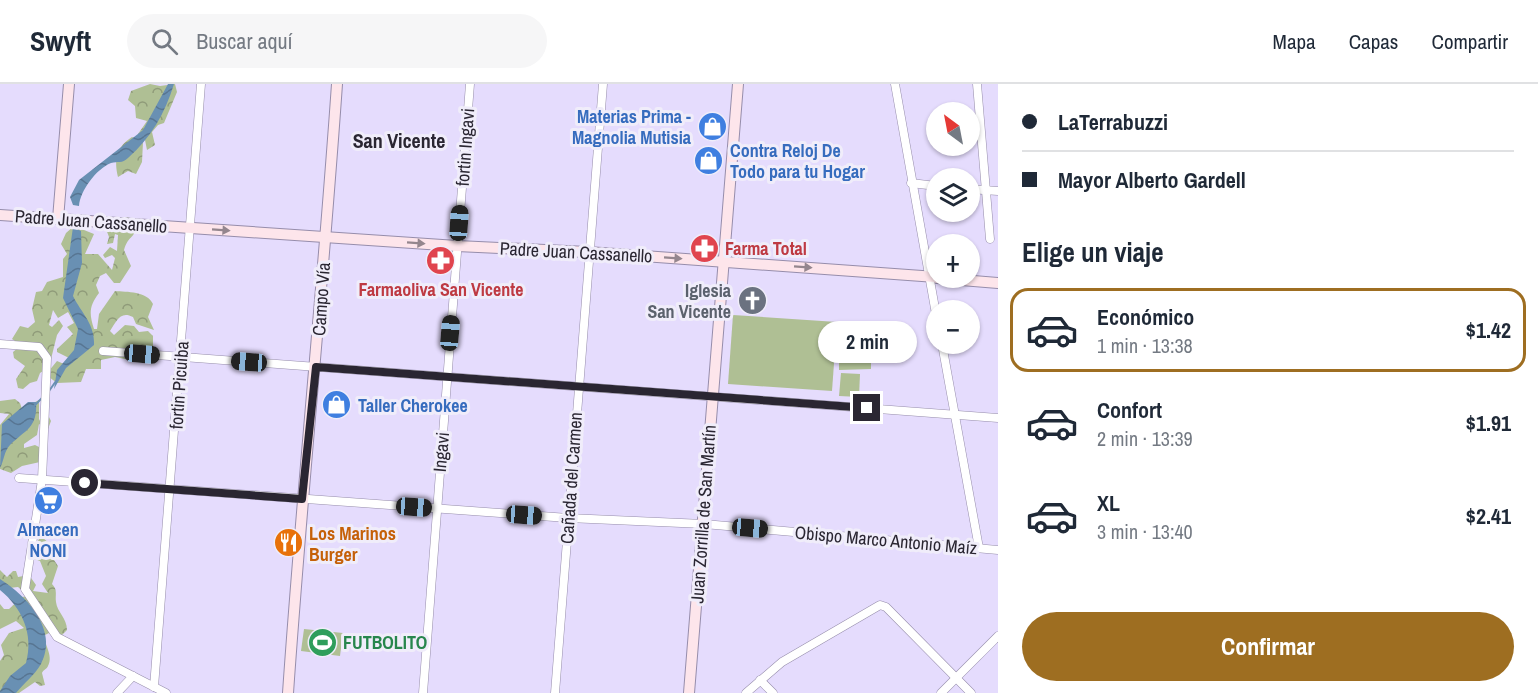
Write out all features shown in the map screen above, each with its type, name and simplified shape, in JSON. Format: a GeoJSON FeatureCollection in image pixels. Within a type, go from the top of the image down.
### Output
{"type":"FeatureCollection","features":[{"type":"Feature","properties":{"kind":"street"},"geometry":{"type":"LineString","coordinates":[[58,219],[69,84]]}},
{"type":"Feature","properties":{"kind":"street","name":"fortin Picuiba"},"geometry":{"type":"LineString","coordinates":[[154,687],[201,84]]}},
{"type":"Feature","properties":{"kind":"street","name":"Campo Vía"},"geometry":{"type":"LineString","coordinates":[[288,693],[337,84]]}},
{"type":"Feature","properties":{"kind":"street","name":"fortin Ingavi"},"geometry":{"type":"LineString","coordinates":[[457,246],[470,84]]}},
{"type":"Feature","properties":{"kind":"street","name":"Cañada del Carmen"},"geometry":{"type":"LineString","coordinates":[[555,693],[603,84]]}},
{"type":"Feature","properties":{"kind":"street","name":"Juan Zorrilla de San Martín"},"geometry":{"type":"LineString","coordinates":[[689,693],[738,84]]}},
{"type":"Feature","properties":{"kind":"street"},"geometry":{"type":"LineString","coordinates":[[895,84],[911,183],[926,244]]}},
{"type":"Feature","properties":{"kind":"street"},"geometry":{"type":"LineString","coordinates":[[977,84],[990,239]]}},
{"type":"Feature","properties":{"kind":"street"},"geometry":{"type":"LineString","coordinates":[[911,183],[926,185]]}},
{"type":"Feature","properties":{"kind":"street"},"geometry":{"type":"LineString","coordinates":[[980,190],[998,191]]}},
{"type":"Feature","properties":{"kind":"street","name":"Padre Juan Cassanello"},"geometry":{"type":"LineString","coordinates":[[0,214],[926,276]]}},
{"type":"Feature","properties":{"kind":"street","name":"Ingavi"},"geometry":{"type":"LineString","coordinates":[[423,693],[457,246]]}},
{"type":"Feature","properties":{"kind":"street","name":"Padre Juan Cassanello"},"geometry":{"type":"LineString","coordinates":[[980,281],[998,283]]}},
{"type":"Feature","properties":{"kind":"street"},"geometry":{"type":"LineString","coordinates":[[0,344],[39,347],[47,358],[42,480],[25,589],[57,637],[166,693]]}},
{"type":"Feature","properties":{"kind":"street"},"geometry":{"type":"LineString","coordinates":[[103,351],[998,418]]}},
{"type":"Feature","properties":{"kind":"street"},"geometry":{"type":"LineString","coordinates":[[944,354],[979,548]]}},
{"type":"Feature","properties":{"kind":"street","name":"Obispo Marco Antonio Maíz"},"geometry":{"type":"LineString","coordinates":[[19,478],[568,518],[704,524],[998,550]]}},
{"type":"Feature","properties":{"kind":"street"},"geometry":{"type":"LineString","coordinates":[[746,693],[782,662],[880,605],[885,607],[971,693]]}},
{"type":"Feature","properties":{"kind":"street"},"geometry":{"type":"LineString","coordinates":[[941,693],[998,636]]}},
{"type":"Feature","properties":{"kind":"street"},"geometry":{"type":"LineString","coordinates":[[117,693],[133,676]]}},
{"type":"Feature","properties":{"kind":"street"},"geometry":{"type":"LineString","coordinates":[[760,680],[773,693]]}},
{"type":"Feature","properties":{"kind":"green space"},"geometry":{"type":"Polygon","coordinates":[[[150,84],[160,86],[175,84],[177,92],[164,123],[158,125],[152,132],[155,145],[147,150],[145,140],[138,134],[147,121],[136,118],[135,106],[128,100],[131,91],[150,84]]]}},
{"type":"Feature","properties":{"kind":"green space"},"geometry":{"type":"Polygon","coordinates":[[[132,137],[143,142],[142,162],[136,174],[128,171],[118,177],[116,165],[119,150],[132,137]]]}},
{"type":"Feature","properties":{"kind":"green space"},"geometry":{"type":"Polygon","coordinates":[[[126,217],[134,219],[135,226],[134,234],[124,250],[131,266],[120,283],[114,283],[106,273],[100,276],[96,285],[99,293],[93,302],[91,319],[94,329],[97,329],[99,314],[115,291],[136,293],[146,297],[153,304],[148,317],[154,330],[136,324],[133,317],[125,315],[119,318],[110,331],[114,335],[125,325],[134,326],[139,332],[148,331],[153,336],[153,351],[140,362],[115,357],[101,360],[101,369],[86,369],[81,382],[57,383],[49,377],[48,372],[57,361],[64,364],[69,358],[57,352],[57,349],[73,334],[67,327],[74,323],[68,312],[58,318],[53,310],[49,325],[52,327],[59,320],[63,326],[57,335],[49,367],[40,373],[37,381],[23,389],[18,388],[16,379],[25,366],[14,358],[13,352],[19,347],[28,350],[12,339],[20,326],[28,328],[35,322],[32,309],[36,292],[42,291],[47,282],[63,277],[63,259],[67,254],[61,244],[66,233],[74,226],[94,234],[85,254],[98,254],[112,270],[115,258],[112,255],[105,258],[103,255],[110,247],[117,251],[118,235],[115,234],[113,243],[107,244],[109,237],[106,229],[126,217]]]}},
{"type":"Feature","properties":{"kind":"green space"},"geometry":{"type":"Polygon","coordinates":[[[733,315],[837,322],[832,391],[728,384],[733,315]]]}},
{"type":"Feature","properties":{"kind":"green space"},"geometry":{"type":"Polygon","coordinates":[[[839,323],[871,323],[871,369],[839,370],[839,323]]]}},
{"type":"Feature","properties":{"kind":"green space"},"geometry":{"type":"Polygon","coordinates":[[[841,373],[860,374],[859,397],[839,396],[841,373]]]}},
{"type":"Feature","properties":{"kind":"green space"},"geometry":{"type":"Polygon","coordinates":[[[15,399],[20,403],[22,409],[39,400],[39,421],[42,415],[47,413],[51,421],[48,429],[39,424],[37,435],[24,444],[24,448],[35,445],[43,449],[40,462],[22,466],[11,473],[0,469],[0,425],[9,414],[0,413],[0,401],[15,399]]]}},
{"type":"Feature","properties":{"kind":"green space"},"geometry":{"type":"Polygon","coordinates":[[[43,538],[49,543],[49,551],[55,554],[54,560],[58,566],[52,584],[56,590],[57,606],[67,630],[60,637],[51,632],[45,635],[50,662],[42,673],[45,685],[40,686],[35,682],[19,693],[0,693],[0,661],[4,655],[1,645],[9,633],[24,628],[16,621],[0,629],[0,604],[4,609],[9,609],[22,597],[29,596],[18,587],[0,589],[0,570],[7,577],[13,571],[16,571],[18,577],[29,575],[36,585],[33,591],[48,593],[42,584],[46,576],[40,561],[32,558],[30,548],[36,545],[39,539],[43,538]]]}},
{"type":"Feature","properties":{"kind":"green space","name":"FUTBOLITO"},"geometry":{"type":"Polygon","coordinates":[[[304,629],[343,633],[340,656],[301,651],[304,629]]]}},
{"type":"Feature","properties":{"kind":"water"},"geometry":{"type":"Polygon","coordinates":[[[168,84],[174,84],[166,105],[144,142],[126,160],[111,163],[100,170],[86,187],[79,206],[73,205],[70,197],[79,180],[143,130],[168,84]]]}},
{"type":"Feature","properties":{"kind":"water"},"geometry":{"type":"Polygon","coordinates":[[[73,227],[81,231],[82,263],[73,296],[90,325],[94,345],[66,368],[54,389],[57,370],[74,350],[78,329],[63,298],[73,227]]]}},
{"type":"Feature","properties":{"kind":"water"},"geometry":{"type":"Polygon","coordinates":[[[28,402],[36,402],[33,423],[8,447],[0,468],[2,424],[28,402]]]}},
{"type":"Feature","properties":{"kind":"water"},"geometry":{"type":"Polygon","coordinates":[[[0,579],[30,604],[43,627],[46,639],[46,651],[41,664],[16,693],[0,693],[0,691],[10,676],[26,663],[27,632],[20,613],[0,590],[0,579]]]}},
{"type":"Feature","properties":{"kind":"waterway"},"geometry":{"type":"LineString","coordinates":[[49,391],[56,381]]}},
{"type":"Feature","properties":{"kind":"waterway"},"geometry":{"type":"LineString","coordinates":[[34,406],[43,397]]}},
{"type":"Feature","properties":{"kind":"place","name":"Materias Prima - Magnolia Mutisia"},"geometry":{"type":"Point","coordinates":[712,126]}},
{"type":"Feature","properties":{"kind":"place","name":"Contra Reloj De Todo para tu Hogar"},"geometry":{"type":"Point","coordinates":[709,160]}},
{"type":"Feature","properties":{"kind":"place","name":"Farma Total"},"geometry":{"type":"Point","coordinates":[704,248]}},
{"type":"Feature","properties":{"kind":"place","name":"Farmaoliva San Vicente"},"geometry":{"type":"Point","coordinates":[441,260]}},
{"type":"Feature","properties":{"kind":"place","name":"Iglesia San Vicente"},"geometry":{"type":"Point","coordinates":[752,300]}},
{"type":"Feature","properties":{"kind":"place","name":"Taller Cherokee"},"geometry":{"type":"Point","coordinates":[337,405]}},
{"type":"Feature","properties":{"kind":"place","name":"Almacen NONI"},"geometry":{"type":"Point","coordinates":[48,500]}},
{"type":"Feature","properties":{"kind":"place","name":"Los Marinos Burger"},"geometry":{"type":"Point","coordinates":[288,543]}},
{"type":"Feature","properties":{"kind":"place","name":"FUTBOLITO"},"geometry":{"type":"Point","coordinates":[322,642]}},
{"type":"Feature","properties":{"kind":"district","name":"San Vicente"},"geometry":{"type":"Point","coordinates":[399,140]}},
{"type":"Feature","properties":{"kind":"route"},"geometry":{"type":"LineString","coordinates":[[85,483],[302,499],[316,367],[867,408]]}}]}
